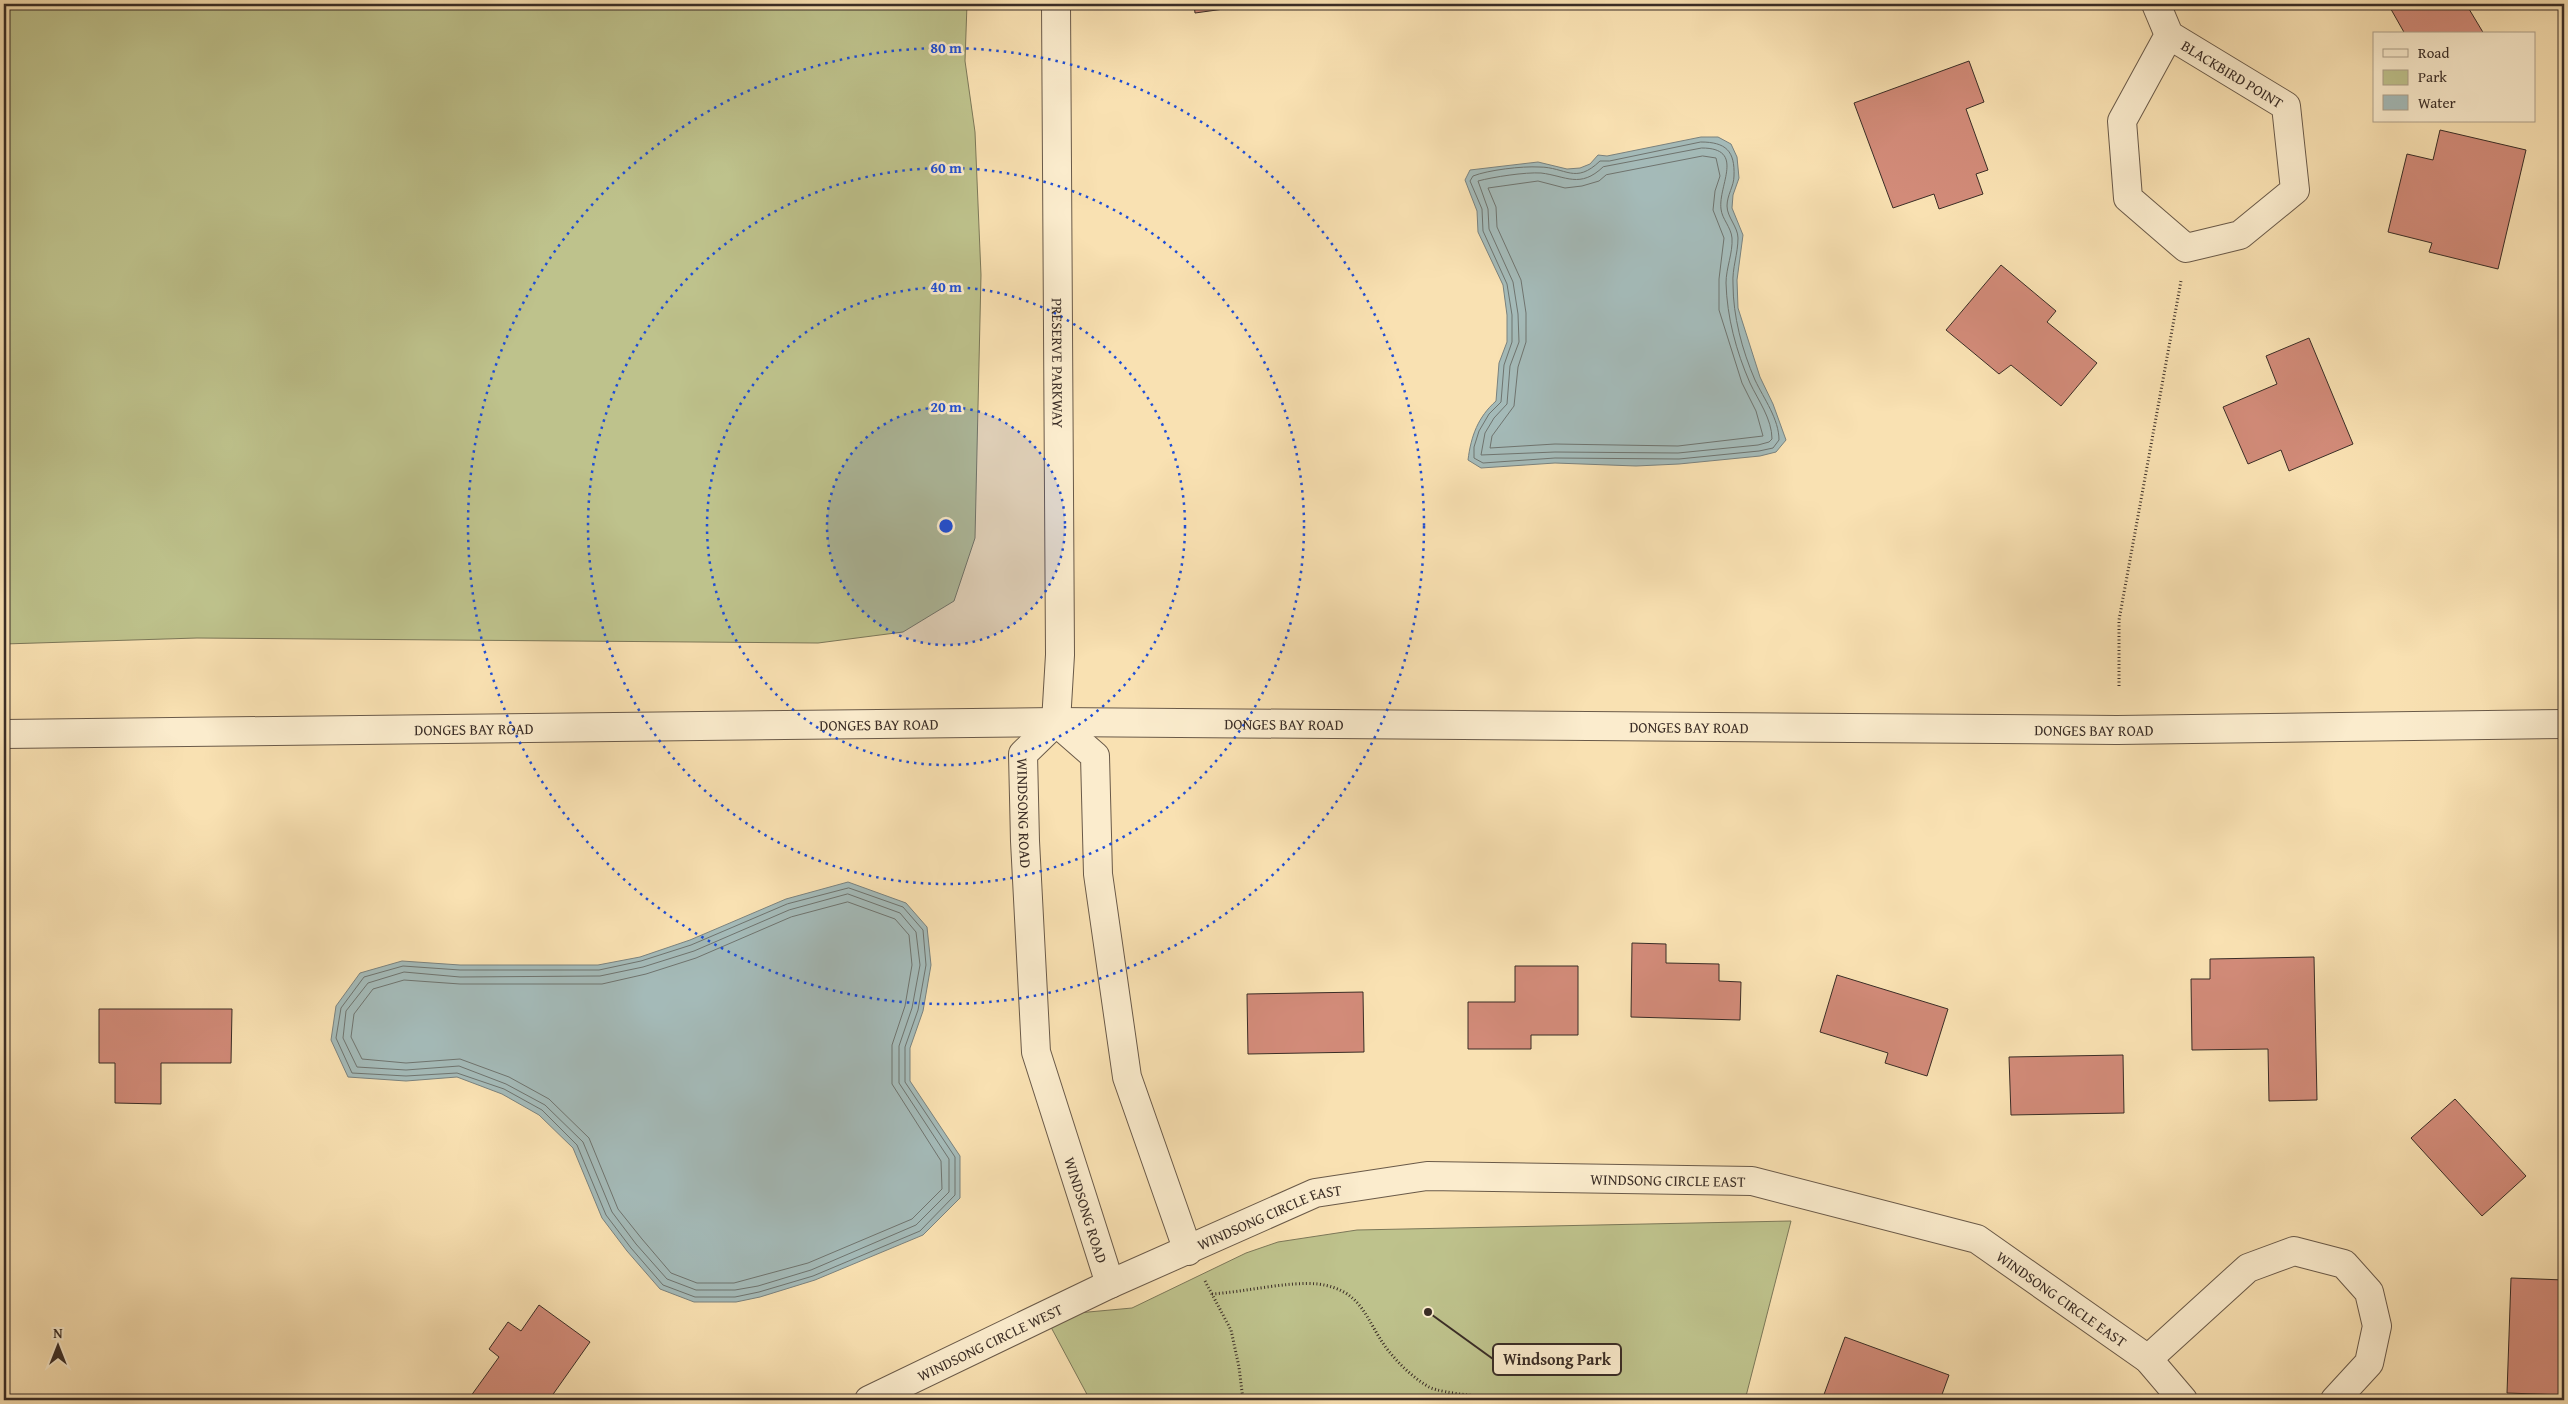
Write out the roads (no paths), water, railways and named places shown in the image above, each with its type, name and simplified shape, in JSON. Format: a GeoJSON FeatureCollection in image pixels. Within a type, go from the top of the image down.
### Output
{"type":"FeatureCollection","features":[{"type":"Feature","properties":{"kind":"street","name":"PRESERVE PARKWAY"},"geometry":{"type":"LineString","coordinates":[[1056,4],[1060,655],[1056,722]]}},
{"type":"Feature","properties":{"kind":"street","name":"BLACKBIRD POINT"},"geometry":{"type":"LineString","coordinates":[[2156,4],[2169,35],[2286,106],[2295,190],[2240,235],[2186,248],[2128,198],[2122,120],[2169,35]]}},
{"type":"Feature","properties":{"kind":"street","name":"DONGES BAY ROAD"},"geometry":{"type":"LineString","coordinates":[[4,734],[1056,722],[2117,730],[2564,724]]}},
{"type":"Feature","properties":{"kind":"street"},"geometry":{"type":"LineString","coordinates":[[1056,722],[1095,756],[1098,874],[1127,1077],[1188,1251]]}},
{"type":"Feature","properties":{"kind":"street","name":"WINDSONG ROAD"},"geometry":{"type":"LineString","coordinates":[[1056,722],[1024,754],[1025,840],[1036,1052],[1110,1284]]}},
{"type":"Feature","properties":{"kind":"street","name":"WINDSONG CIRCLE EAST"},"geometry":{"type":"LineString","coordinates":[[1110,1284],[1315,1193],[1427,1176],[1752,1181],[1977,1239],[2148,1359],[2183,1400]]}},
{"type":"Feature","properties":{"kind":"street"},"geometry":{"type":"LineString","coordinates":[[2148,1359],[2248,1268],[2294,1251],[2344,1264],[2368,1292],[2377,1326],[2368,1363],[2335,1400]]}},
{"type":"Feature","properties":{"kind":"street","name":"WINDSONG CIRCLE WEST"},"geometry":{"type":"LineString","coordinates":[[869,1400],[1110,1284]]}},
{"type":"Feature","properties":{"kind":"water"},"geometry":{"type":"Polygon","coordinates":[[[1701,137],[1718,137],[1731,144],[1737,157],[1739,178],[1733,195],[1732,208],[1743,235],[1737,280],[1738,308],[1760,377],[1773,404],[1786,440],[1776,452],[1760,456],[1679,464],[1636,466],[1555,463],[1481,468],[1468,460],[1476,428],[1484,414],[1496,401],[1499,363],[1507,342],[1507,315],[1503,285],[1478,232],[1477,211],[1465,180],[1470,170],[1538,162],[1567,169],[1580,168],[1590,164],[1598,155],[1607,156],[1701,137]]]}},
{"type":"Feature","properties":{"kind":"water"},"geometry":{"type":"Polygon","coordinates":[[[848,882],[906,903],[927,927],[931,965],[923,1011],[910,1048],[910,1081],[960,1156],[960,1198],[923,1235],[815,1280],[760,1297],[736,1302],[694,1302],[660,1289],[627,1251],[602,1218],[573,1148],[539,1115],[502,1094],[457,1077],[406,1081],[348,1077],[331,1040],[336,1006],[360,973],[402,961],[460,965],[598,965],[640,957],[690,940],[786,899],[848,882]]]}},
{"type":"Feature","properties":{"kind":"place","name":"Windsong Park"},"geometry":{"type":"Point","coordinates":[1428,1312]}}]}
